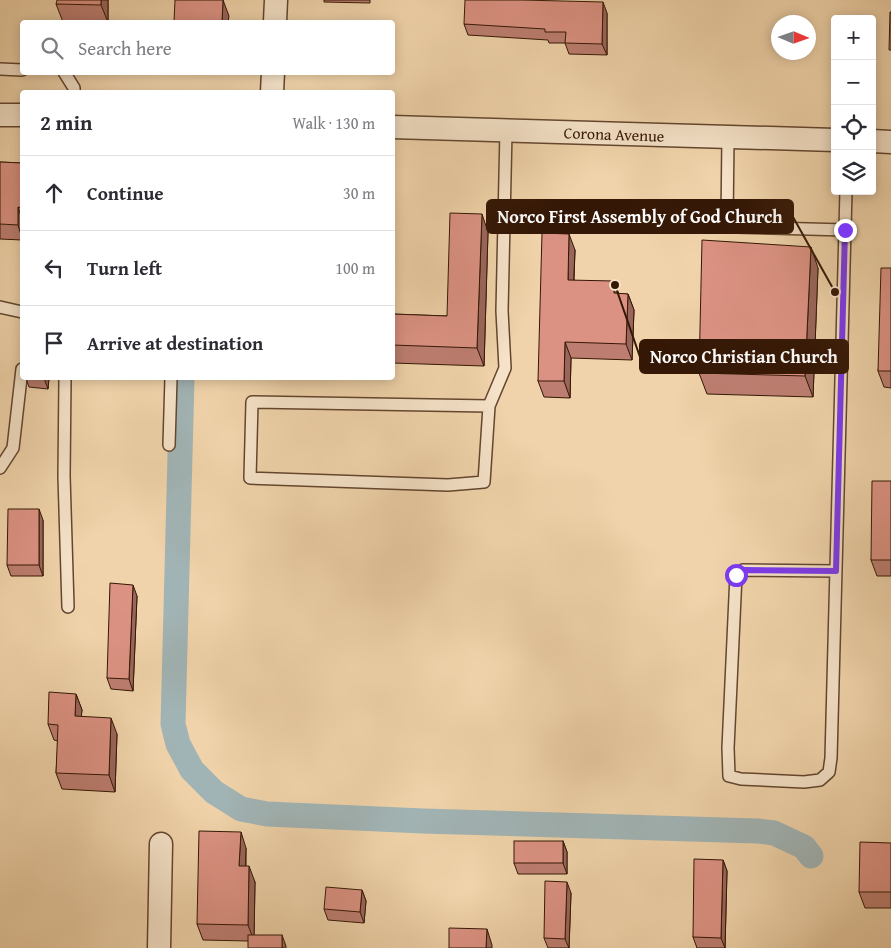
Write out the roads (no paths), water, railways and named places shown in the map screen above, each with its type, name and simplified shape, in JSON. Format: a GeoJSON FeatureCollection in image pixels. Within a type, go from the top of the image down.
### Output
{"type":"FeatureCollection","features":[{"type":"Feature","properties":{"kind":"street"},"geometry":{"type":"LineString","coordinates":[[275,20],[276,0]]}},
{"type":"Feature","properties":{"kind":"street"},"geometry":{"type":"LineString","coordinates":[[272,90],[273,75]]}},
{"type":"Feature","properties":{"kind":"street"},"geometry":{"type":"LineString","coordinates":[[0,115],[20,115]]}},
{"type":"Feature","properties":{"kind":"street","name":"Corona Avenue"},"geometry":{"type":"LineString","coordinates":[[395,127],[831,140]]}},
{"type":"Feature","properties":{"kind":"street"},"geometry":{"type":"LineString","coordinates":[[876,141],[891,142]]}},
{"type":"Feature","properties":{"kind":"street"},"geometry":{"type":"LineString","coordinates":[[158,948],[161,844]]}},
{"type":"Feature","properties":{"kind":"lane"},"geometry":{"type":"LineString","coordinates":[[0,69],[20,70]]}},
{"type":"Feature","properties":{"kind":"lane"},"geometry":{"type":"LineString","coordinates":[[66,75],[74,90]]}},
{"type":"Feature","properties":{"kind":"lane"},"geometry":{"type":"LineString","coordinates":[[489,406],[252,402],[250,478],[448,485],[484,482],[489,406],[505,368],[502,310],[506,131]]}},
{"type":"Feature","properties":{"kind":"lane"},"geometry":{"type":"LineString","coordinates":[[728,137],[726,223],[737,227],[845,230]]}},
{"type":"Feature","properties":{"kind":"lane"},"geometry":{"type":"LineString","coordinates":[[836,571],[743,570],[736,575],[728,748],[729,776],[741,779],[804,782],[820,780],[829,772],[831,758],[836,571],[846,195]]}},
{"type":"Feature","properties":{"kind":"lane"},"geometry":{"type":"LineString","coordinates":[[0,307],[20,313]]}},
{"type":"Feature","properties":{"kind":"lane"},"geometry":{"type":"LineString","coordinates":[[0,468],[13,448],[21,380]]}},
{"type":"Feature","properties":{"kind":"lane"},"geometry":{"type":"LineString","coordinates":[[65,380],[64,476],[68,606]]}},
{"type":"Feature","properties":{"kind":"lane"},"geometry":{"type":"LineString","coordinates":[[169,444],[171,380]]}},
{"type":"Feature","properties":{"kind":"waterway"},"geometry":{"type":"LineString","coordinates":[[182,380],[173,724],[178,744],[192,770],[214,792],[241,809],[267,814],[423,821],[758,831],[774,833],[804,847],[811,856]]}},
{"type":"Feature","properties":{"kind":"place","name":"Norco Christian Church"},"geometry":{"type":"Point","coordinates":[615,285]}},
{"type":"Feature","properties":{"kind":"place","name":"Norco First Assembly of God Church"},"geometry":{"type":"Point","coordinates":[835,292]}}]}
